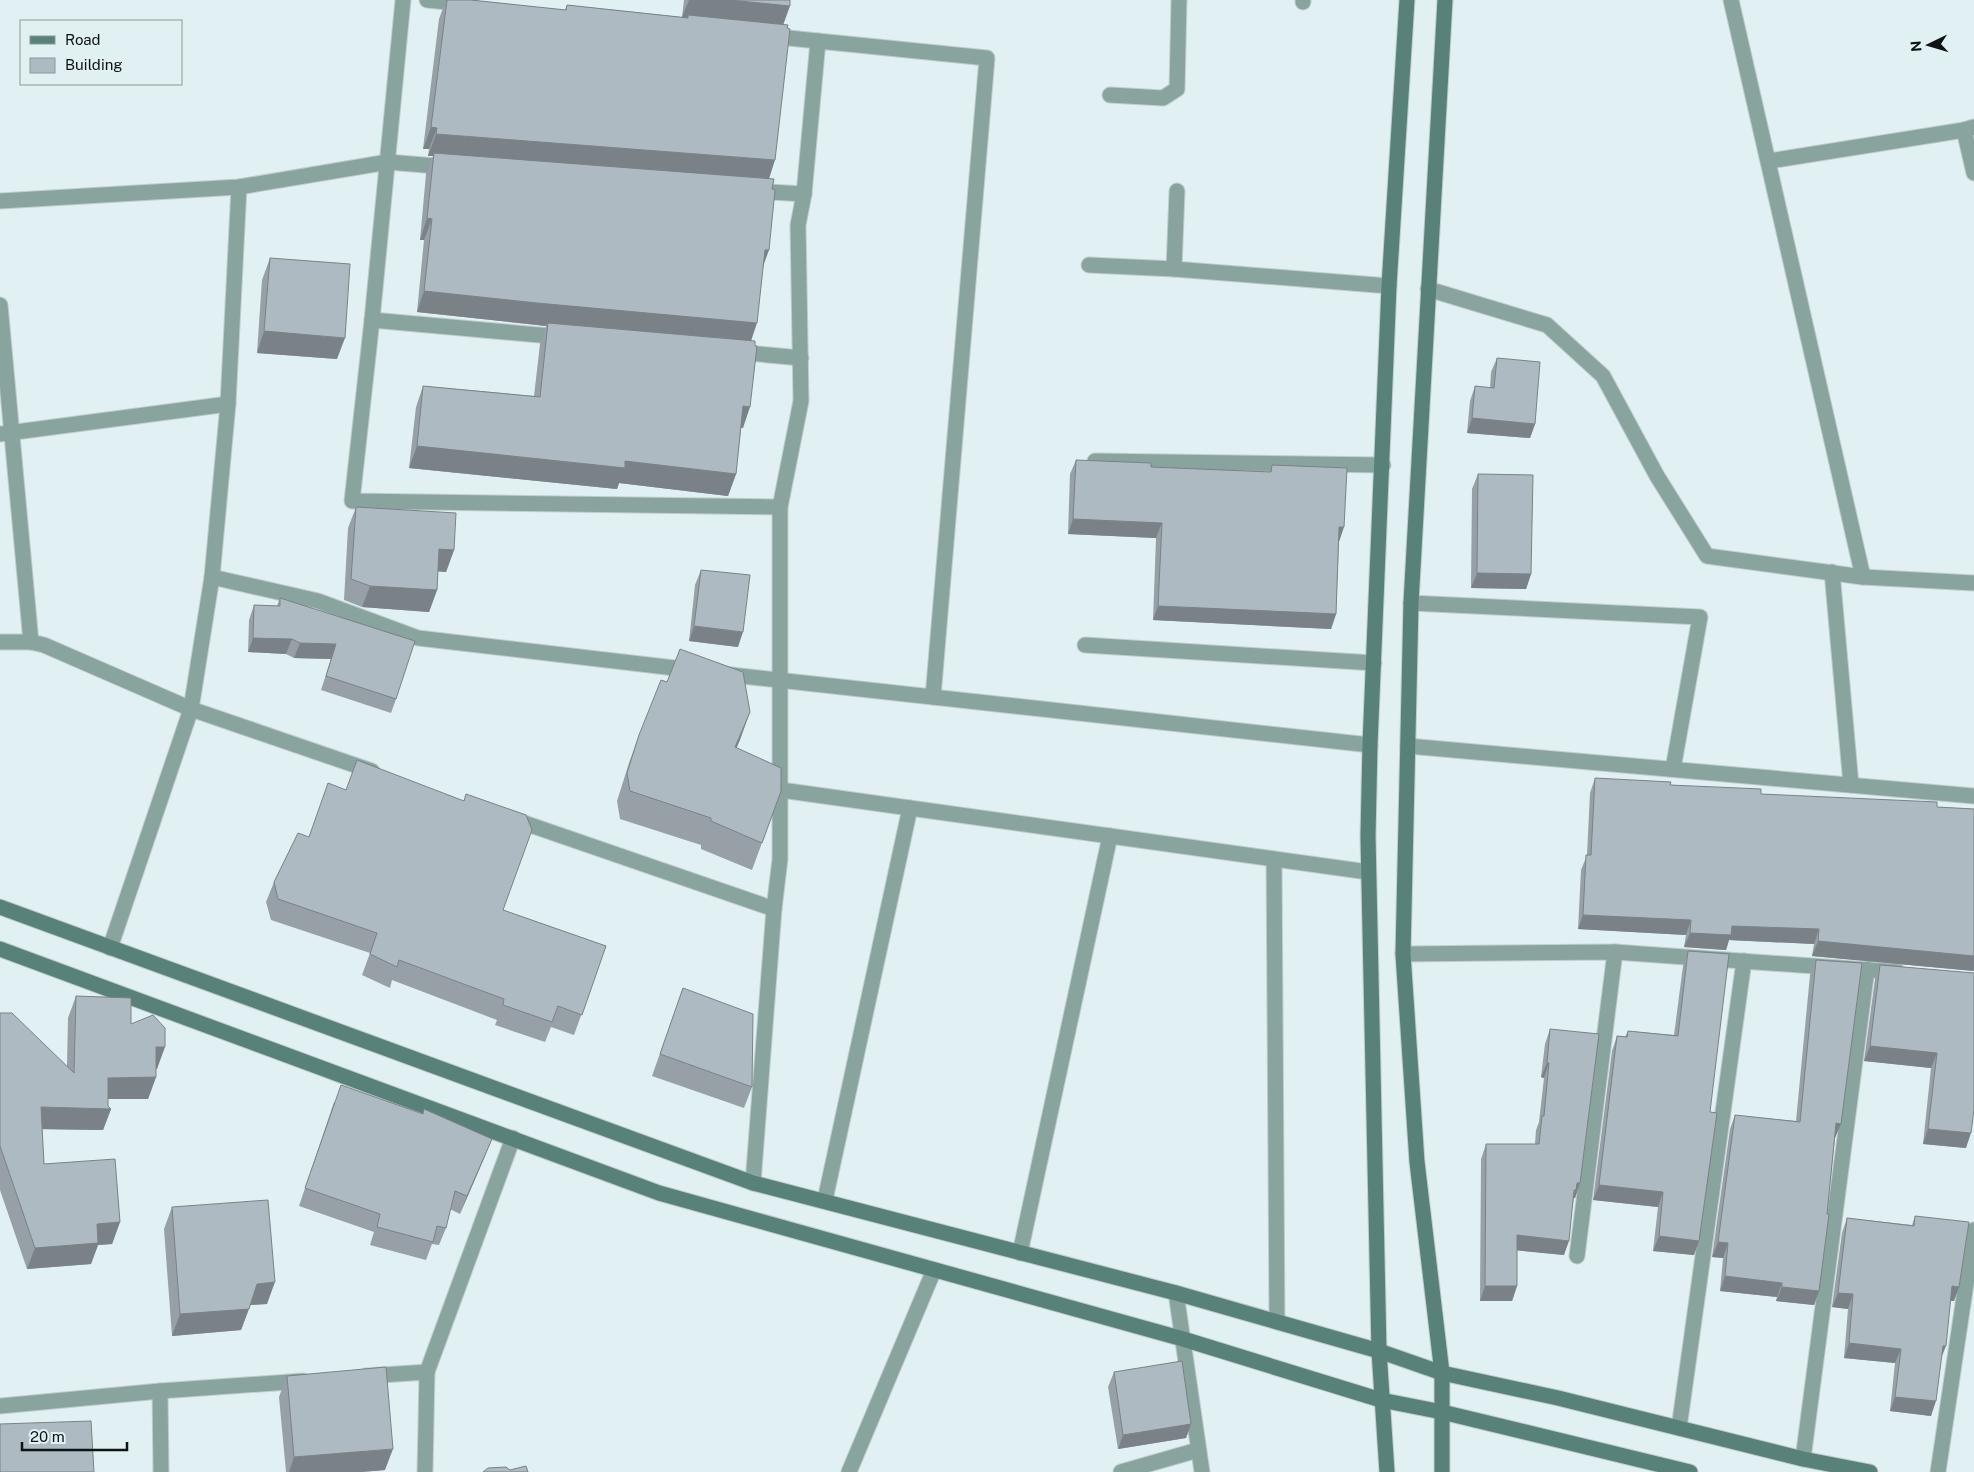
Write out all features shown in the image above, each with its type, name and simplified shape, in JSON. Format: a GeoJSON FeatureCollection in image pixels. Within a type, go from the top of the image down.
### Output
{"type":"FeatureCollection","features":[{"type":"Feature","properties":{"kind":"street"},"geometry":{"type":"LineString","coordinates":[[403,0],[372,320],[352,501],[780,507]]}},
{"type":"Feature","properties":{"kind":"street"},"geometry":{"type":"LineString","coordinates":[[427,0],[485,6]]}},
{"type":"Feature","properties":{"kind":"street"},"geometry":{"type":"LineString","coordinates":[[1110,95],[1163,98],[1177,89],[1179,0]]}},
{"type":"Feature","properties":{"kind":"street"},"geometry":{"type":"LineString","coordinates":[[1387,1472],[1379,1350],[1368,872],[1370,745],[1389,286],[1407,0]]}},
{"type":"Feature","properties":{"kind":"street"},"geometry":{"type":"LineString","coordinates":[[1442,1472],[1442,1373],[1417,1162],[1403,954],[1412,602],[1445,0]]}},
{"type":"Feature","properties":{"kind":"street"},"geometry":{"type":"LineString","coordinates":[[1731,0],[1863,577]]}},
{"type":"Feature","properties":{"kind":"street"},"geometry":{"type":"LineString","coordinates":[[759,35],[987,58],[933,698]]}},
{"type":"Feature","properties":{"kind":"street"},"geometry":{"type":"LineString","coordinates":[[753,1183],[774,908],[780,859],[780,507],[801,401],[798,225],[804,194],[818,42]]}},
{"type":"Feature","properties":{"kind":"street"},"geometry":{"type":"LineString","coordinates":[[1769,161],[1969,129],[1974,174]]}},
{"type":"Feature","properties":{"kind":"street"},"geometry":{"type":"LineString","coordinates":[[0,200],[239,187],[388,162],[467,168]]}},
{"type":"Feature","properties":{"kind":"street"},"geometry":{"type":"LineString","coordinates":[[110,948],[191,709],[212,578],[228,404],[239,187]]}},
{"type":"Feature","properties":{"kind":"street"},"geometry":{"type":"LineString","coordinates":[[744,190],[804,194]]}},
{"type":"Feature","properties":{"kind":"street"},"geometry":{"type":"LineString","coordinates":[[1174,269],[1177,191]]}},
{"type":"Feature","properties":{"kind":"street"},"geometry":{"type":"LineString","coordinates":[[1089,265],[1174,269],[1389,286]]}},
{"type":"Feature","properties":{"kind":"street"},"geometry":{"type":"LineString","coordinates":[[1428,289],[1547,325],[1603,376],[1657,476],[1707,556],[1863,577],[1974,583]]}},
{"type":"Feature","properties":{"kind":"street"},"geometry":{"type":"LineString","coordinates":[[0,305],[6,433],[31,642]]}},
{"type":"Feature","properties":{"kind":"street"},"geometry":{"type":"LineString","coordinates":[[372,320],[576,338]]}},
{"type":"Feature","properties":{"kind":"street"},"geometry":{"type":"LineString","coordinates":[[723,351],[800,358]]}},
{"type":"Feature","properties":{"kind":"street"},"geometry":{"type":"LineString","coordinates":[[6,433],[228,404]]}},
{"type":"Feature","properties":{"kind":"street"},"geometry":{"type":"LineString","coordinates":[[1095,461],[1383,465]]}},
{"type":"Feature","properties":{"kind":"street"},"geometry":{"type":"LineString","coordinates":[[1832,572],[1851,785]]}},
{"type":"Feature","properties":{"kind":"street"},"geometry":{"type":"LineString","coordinates":[[212,578],[318,601],[418,638],[933,698],[1370,745]]}},
{"type":"Feature","properties":{"kind":"street"},"geometry":{"type":"LineString","coordinates":[[1412,602],[1700,617],[1673,769]]}},
{"type":"Feature","properties":{"kind":"street"},"geometry":{"type":"LineString","coordinates":[[0,642],[31,642],[44,645],[191,709],[388,777]]}},
{"type":"Feature","properties":{"kind":"street"},"geometry":{"type":"LineString","coordinates":[[1085,645],[1374,663]]}},
{"type":"Feature","properties":{"kind":"street"},"geometry":{"type":"LineString","coordinates":[[1408,746],[1974,796]]}},
{"type":"Feature","properties":{"kind":"street"},"geometry":{"type":"LineString","coordinates":[[781,790],[1368,872]]}},
{"type":"Feature","properties":{"kind":"street"},"geometry":{"type":"LineString","coordinates":[[825,1200],[910,808]]}},
{"type":"Feature","properties":{"kind":"street"},"geometry":{"type":"LineString","coordinates":[[492,812],[774,908]]}},
{"type":"Feature","properties":{"kind":"street"},"geometry":{"type":"LineString","coordinates":[[1020,1253],[1110,836]]}},
{"type":"Feature","properties":{"kind":"street"},"geometry":{"type":"LineString","coordinates":[[1274,859],[1277,1322]]}},
{"type":"Feature","properties":{"kind":"street"},"geometry":{"type":"LineString","coordinates":[[0,907],[753,1183],[825,1200],[1176,1293],[1379,1350],[1442,1373],[1558,1398],[1804,1458],[1870,1472]]}},
{"type":"Feature","properties":{"kind":"street"},"geometry":{"type":"LineString","coordinates":[[0,949],[659,1192],[1183,1339],[1381,1400],[1442,1412],[1690,1472]]}},
{"type":"Feature","properties":{"kind":"street"},"geometry":{"type":"LineString","coordinates":[[1403,954],[1616,952],[1916,973]]}},
{"type":"Feature","properties":{"kind":"street"},"geometry":{"type":"LineString","coordinates":[[1577,1256],[1616,952]]}},
{"type":"Feature","properties":{"kind":"street"},"geometry":{"type":"LineString","coordinates":[[1679,1428],[1744,961]]}},
{"type":"Feature","properties":{"kind":"street"},"geometry":{"type":"LineString","coordinates":[[1804,1458],[1867,969]]}},
{"type":"Feature","properties":{"kind":"street"},"geometry":{"type":"LineString","coordinates":[[426,1472],[427,1372],[513,1138]]}},
{"type":"Feature","properties":{"kind":"street"},"geometry":{"type":"LineString","coordinates":[[1938,1472],[1974,1230]]}},
{"type":"Feature","properties":{"kind":"street"},"geometry":{"type":"LineString","coordinates":[[849,1472],[934,1270]]}},
{"type":"Feature","properties":{"kind":"street"},"geometry":{"type":"LineString","coordinates":[[1176,1293],[1202,1472]]}},
{"type":"Feature","properties":{"kind":"street"},"geometry":{"type":"LineString","coordinates":[[348,1378],[427,1372]]}},
{"type":"Feature","properties":{"kind":"street"},"geometry":{"type":"LineString","coordinates":[[0,1406],[160,1391],[318,1380]]}},
{"type":"Feature","properties":{"kind":"street"},"geometry":{"type":"LineString","coordinates":[[160,1391],[161,1472]]}},
{"type":"Feature","properties":{"kind":"street"},"geometry":{"type":"LineString","coordinates":[[1121,1472],[1198,1450]]}},
{"type":"Feature","properties":{"kind":"building"},"geometry":{"type":"Polygon","coordinates":[[[447,0],[471,0],[566,10],[567,5],[688,18],[688,15],[788,25],[787,28],[790,29],[775,160],[436,134],[437,128],[431,127],[447,0]]]}},
{"type":"Feature","properties":{"kind":"building"},"geometry":{"type":"Polygon","coordinates":[[[729,0],[790,0],[790,6],[729,0]]]}},
{"type":"Feature","properties":{"kind":"building"},"geometry":{"type":"Polygon","coordinates":[[[434,153],[774,179],[772,189],[775,190],[769,250],[765,250],[757,323],[424,291],[432,219],[427,218],[434,153]]]}},
{"type":"Feature","properties":{"kind":"building"},"geometry":{"type":"Polygon","coordinates":[[[270,258],[350,264],[345,338],[264,331],[270,258]]]}},
{"type":"Feature","properties":{"kind":"building"},"geometry":{"type":"Polygon","coordinates":[[[548,323],[755,341],[755,346],[757,346],[750,407],[743,406],[736,474],[625,461],[625,468],[417,446],[423,386],[540,397],[548,323]]]}},
{"type":"Feature","properties":{"kind":"building"},"geometry":{"type":"Polygon","coordinates":[[[1497,358],[1540,362],[1535,424],[1472,418],[1475,386],[1494,388],[1497,358]]]}},
{"type":"Feature","properties":{"kind":"building"},"geometry":{"type":"Polygon","coordinates":[[[1076,460],[1151,463],[1151,467],[1271,472],[1272,465],[1347,468],[1344,527],[1339,527],[1336,614],[1158,606],[1162,523],[1073,519],[1076,460]]]}},
{"type":"Feature","properties":{"kind":"building"},"geometry":{"type":"Polygon","coordinates":[[[1478,474],[1533,475],[1531,574],[1477,573],[1478,474]]]}},
{"type":"Feature","properties":{"kind":"building"},"geometry":{"type":"Polygon","coordinates":[[[356,507],[456,513],[454,550],[439,549],[437,590],[370,586],[351,579],[356,507]]]}},
{"type":"Feature","properties":{"kind":"building"},"geometry":{"type":"Polygon","coordinates":[[[701,570],[750,575],[743,632],[694,626],[701,570]]]}},
{"type":"Feature","properties":{"kind":"building"},"geometry":{"type":"Polygon","coordinates":[[[280,598],[415,641],[396,699],[326,676],[336,644],[300,643],[292,639],[253,638],[254,605],[280,606],[280,598]]]}},
{"type":"Feature","properties":{"kind":"building"},"geometry":{"type":"Polygon","coordinates":[[[680,649],[743,672],[750,712],[735,747],[781,768],[781,791],[762,843],[711,821],[711,818],[630,791],[627,773],[639,735],[661,680],[667,682],[680,649]]]}},
{"type":"Feature","properties":{"kind":"building"},"geometry":{"type":"Polygon","coordinates":[[[357,760],[464,801],[466,794],[526,815],[532,830],[503,910],[606,946],[582,1015],[558,1006],[552,1022],[503,1005],[504,999],[399,960],[397,967],[370,954],[377,933],[278,899],[274,882],[298,833],[309,837],[328,783],[346,790],[357,760]]]}},
{"type":"Feature","properties":{"kind":"building"},"geometry":{"type":"Polygon","coordinates":[[[1595,778],[1671,782],[1670,785],[1761,789],[1761,794],[1937,802],[1937,807],[1974,809],[1974,956],[1818,941],[1819,929],[1732,926],[1731,935],[1690,933],[1691,920],[1583,915],[1586,855],[1591,855],[1595,778]]]}},
{"type":"Feature","properties":{"kind":"building"},"geometry":{"type":"Polygon","coordinates":[[[1688,951],[1729,954],[1710,1112],[1717,1113],[1699,1241],[1659,1236],[1663,1192],[1599,1185],[1617,1036],[1627,1037],[1628,1031],[1678,1036],[1688,951]]]}},
{"type":"Feature","properties":{"kind":"building"},"geometry":{"type":"Polygon","coordinates":[[[1816,960],[1862,963],[1841,1124],[1836,1123],[1827,1214],[1829,1214],[1819,1291],[1782,1287],[1782,1283],[1725,1276],[1728,1243],[1718,1242],[1735,1115],[1800,1122],[1816,960]]]}},
{"type":"Feature","properties":{"kind":"building"},"geometry":{"type":"Polygon","coordinates":[[[1880,965],[1974,973],[1974,1109],[1971,1133],[1928,1129],[1937,1053],[1870,1046],[1880,965]]]}},
{"type":"Feature","properties":{"kind":"building"},"geometry":{"type":"Polygon","coordinates":[[[683,988],[753,1014],[752,1087],[660,1054],[683,988]]]}},
{"type":"Feature","properties":{"kind":"building"},"geometry":{"type":"Polygon","coordinates":[[[76,996],[131,998],[131,1024],[153,1015],[165,1028],[165,1047],[156,1047],[156,1077],[108,1078],[108,1106],[111,1109],[41,1107],[44,1164],[115,1159],[120,1222],[97,1224],[98,1243],[35,1248],[0,1146],[0,1013],[12,1013],[74,1073],[76,996]]]}},
{"type":"Feature","properties":{"kind":"building"},"geometry":{"type":"Polygon","coordinates":[[[1550,1029],[1599,1034],[1580,1183],[1577,1183],[1576,1190],[1574,1190],[1569,1241],[1517,1235],[1517,1286],[1485,1286],[1486,1144],[1539,1144],[1542,1116],[1544,1116],[1550,1029]]]}},
{"type":"Feature","properties":{"kind":"building"},"geometry":{"type":"Polygon","coordinates":[[[341,1085],[423,1114],[424,1109],[492,1139],[467,1196],[455,1191],[446,1228],[437,1226],[433,1242],[377,1227],[380,1214],[305,1188],[341,1085]]]}},
{"type":"Feature","properties":{"kind":"building"},"geometry":{"type":"Polygon","coordinates":[[[268,1200],[275,1282],[257,1284],[249,1309],[180,1314],[172,1207],[268,1200]]]}},
{"type":"Feature","properties":{"kind":"building"},"geometry":{"type":"Polygon","coordinates":[[[1915,1216],[1969,1222],[1959,1287],[1952,1286],[1946,1346],[1943,1346],[1936,1401],[1895,1397],[1901,1349],[1849,1343],[1853,1294],[1838,1293],[1847,1218],[1914,1226],[1915,1216]]]}},
{"type":"Feature","properties":{"kind":"building"},"geometry":{"type":"Polygon","coordinates":[[[1182,1361],[1191,1424],[1123,1435],[1114,1372],[1182,1361]]]}},
{"type":"Feature","properties":{"kind":"building"},"geometry":{"type":"Polygon","coordinates":[[[386,1367],[393,1449],[294,1457],[287,1376],[386,1367]]]}},
{"type":"Feature","properties":{"kind":"building"},"geometry":{"type":"Polygon","coordinates":[[[91,1421],[94,1472],[0,1472],[0,1424],[91,1421]]]}},
{"type":"Feature","properties":{"kind":"building"},"geometry":{"type":"Polygon","coordinates":[[[526,1466],[528,1472],[483,1472],[488,1468],[506,1467],[510,1470],[526,1466]]]}}]}
